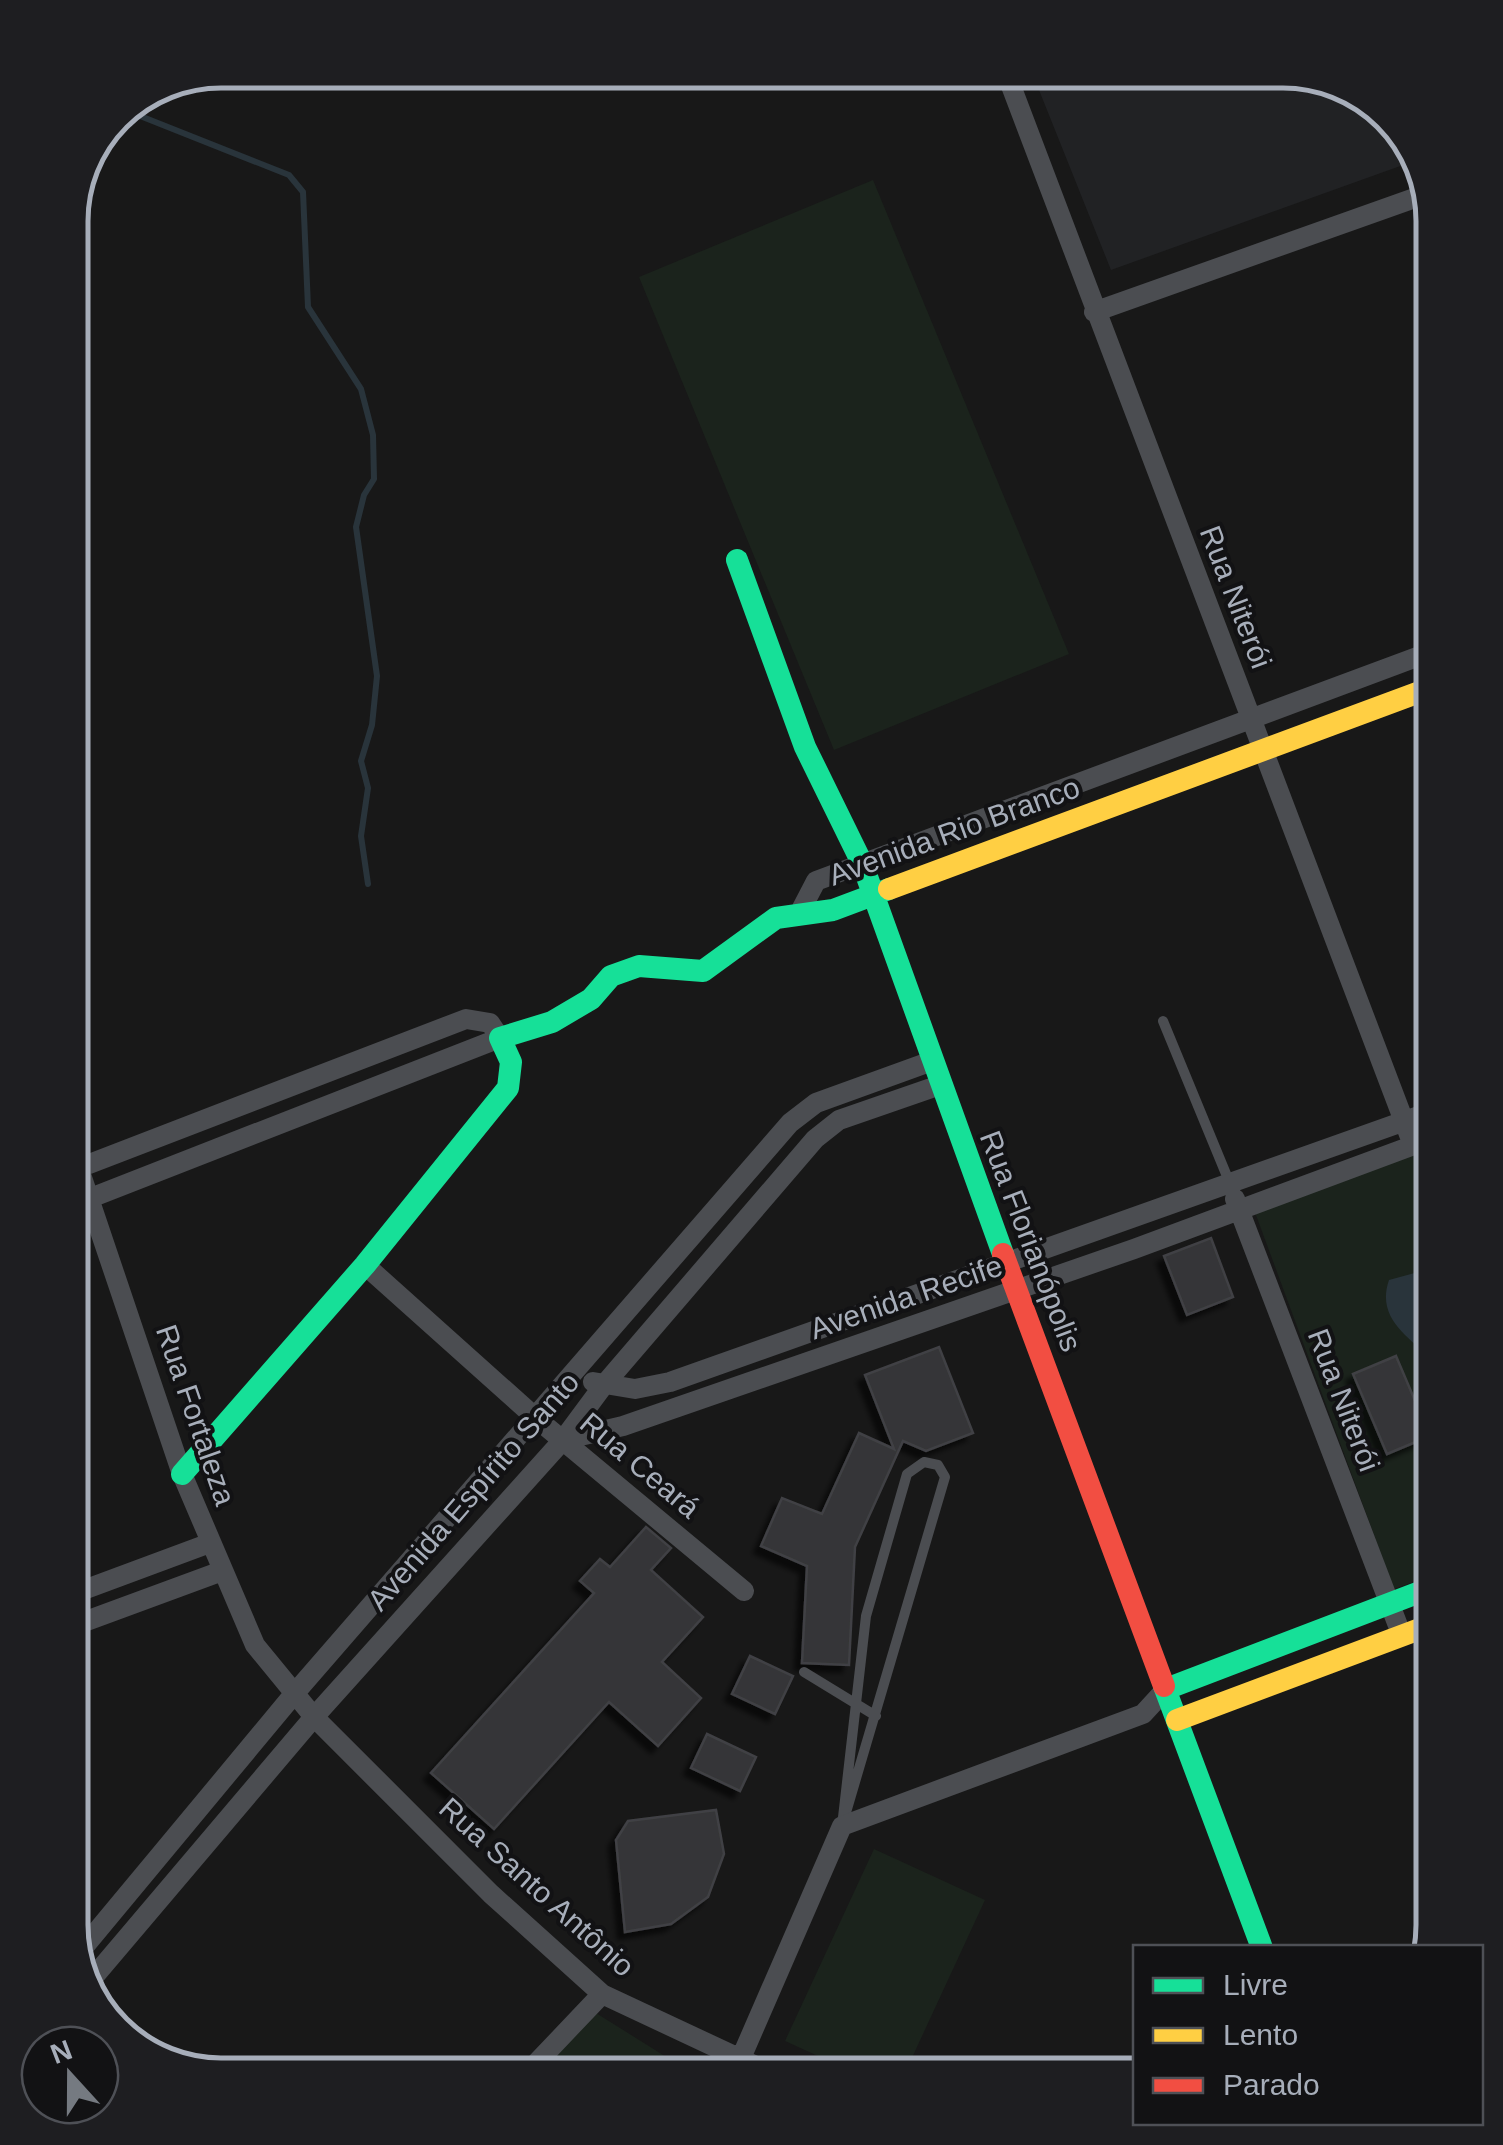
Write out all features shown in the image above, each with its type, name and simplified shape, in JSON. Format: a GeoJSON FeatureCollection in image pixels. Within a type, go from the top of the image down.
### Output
{"type":"FeatureCollection","features":[{"type":"Feature","properties":{"kind":"street","name":"Rua Niterói"},"geometry":{"type":"LineString","coordinates":[[1012,88],[1404,1122],[1416,1134]]}},
{"type":"Feature","properties":{"kind":"street"},"geometry":{"type":"LineString","coordinates":[[1094,312],[1413,199]]}},
{"type":"Feature","properties":{"kind":"street","name":"Rua Florianópolis"},"geometry":{"type":"LineString","coordinates":[[738,560],[805,747],[862,863],[940,1085],[1261,1945]]}},
{"type":"Feature","properties":{"kind":"street","name":"Avenida Rio Branco"},"geometry":{"type":"LineString","coordinates":[[1416,657],[816,881],[802,908],[833,910],[1416,694]]}},
{"type":"Feature","properties":{"kind":"street"},"geometry":{"type":"LineString","coordinates":[[1398,664],[1416,685]]}},
{"type":"Feature","properties":{"kind":"street"},"geometry":{"type":"LineString","coordinates":[[1065,786],[1078,819]]}},
{"type":"Feature","properties":{"kind":"street"},"geometry":{"type":"LineString","coordinates":[[973,821],[986,853]]}},
{"type":"Feature","properties":{"kind":"street"},"geometry":{"type":"LineString","coordinates":[[88,1200],[500,1038],[552,1022],[590,1000],[611,976],[639,966],[703,972],[764,920],[802,908]]}},
{"type":"Feature","properties":{"kind":"street"},"geometry":{"type":"LineString","coordinates":[[88,1165],[466,1019],[490,1023],[511,1062],[508,1088],[365,1265],[182,1474]]}},
{"type":"Feature","properties":{"kind":"street","name":"Avenida Espírito Santo"},"geometry":{"type":"LineString","coordinates":[[89,1941],[294,1694],[537,1419],[790,1123],[816,1103],[932,1061]]}},
{"type":"Feature","properties":{"kind":"street"},"geometry":{"type":"LineString","coordinates":[[296,1084],[308,1114]]}},
{"type":"Feature","properties":{"kind":"street","name":"Avenida Espírito Santo"},"geometry":{"type":"LineString","coordinates":[[97,1973],[314,1717],[564,1440],[603,1386],[815,1139],[839,1120],[940,1085]]}},
{"type":"Feature","properties":{"kind":"street","name":"Avenida Recife"},"geometry":{"type":"LineString","coordinates":[[574,1374],[603,1386],[636,1390],[670,1382],[1416,1117]]}},
{"type":"Feature","properties":{"kind":"street"},"geometry":{"type":"LineString","coordinates":[[198,1122],[209,1153]]}},
{"type":"Feature","properties":{"kind":"street","name":"Avenida Recife"},"geometry":{"type":"LineString","coordinates":[[564,1440],[623,1426],[1018,1290],[1416,1144]]}},
{"type":"Feature","properties":{"kind":"street","name":"Rua Niterói"},"geometry":{"type":"LineString","coordinates":[[1231,1186],[1402,1636]]}},
{"type":"Feature","properties":{"kind":"street","name":"Rua Fortaleza"},"geometry":{"type":"LineString","coordinates":[[88,1194],[182,1474],[210,1543],[255,1645],[294,1694]]}},
{"type":"Feature","properties":{"kind":"street"},"geometry":{"type":"LineString","coordinates":[[1125,1222],[1134,1249]]}},
{"type":"Feature","properties":{"kind":"street","name":"Rua Ceará"},"geometry":{"type":"LineString","coordinates":[[365,1265],[537,1419],[744,1591]]}},
{"type":"Feature","properties":{"kind":"street"},"geometry":{"type":"LineString","coordinates":[[868,1314],[875,1339]]}},
{"type":"Feature","properties":{"kind":"street"},"geometry":{"type":"LineString","coordinates":[[431,1539],[455,1560]]}},
{"type":"Feature","properties":{"kind":"street"},"geometry":{"type":"LineString","coordinates":[[88,1588],[210,1543]]}},
{"type":"Feature","properties":{"kind":"street"},"geometry":{"type":"LineString","coordinates":[[88,1620],[222,1571]]}},
{"type":"Feature","properties":{"kind":"street"},"geometry":{"type":"LineString","coordinates":[[741,2057],[842,1826],[1143,1714],[1166,1688],[1416,1593]]}},
{"type":"Feature","properties":{"kind":"street"},"geometry":{"type":"LineString","coordinates":[[1143,1714],[1177,1720],[1416,1631]]}},
{"type":"Feature","properties":{"kind":"street","name":"Rua Santo Antônio"},"geometry":{"type":"LineString","coordinates":[[294,1694],[491,1894],[602,1994],[740,2057]]}},
{"type":"Feature","properties":{"kind":"street"},"geometry":{"type":"LineString","coordinates":[[147,1870],[168,1890]]}},
{"type":"Feature","properties":{"kind":"street"},"geometry":{"type":"LineString","coordinates":[[542,2057],[602,1994]]}},
{"type":"Feature","properties":{"kind":"lane"},"geometry":{"type":"LineString","coordinates":[[1163,1021],[1231,1186]]}},
{"type":"Feature","properties":{"kind":"lane"},"geometry":{"type":"LineString","coordinates":[[924,1462],[938,1465],[945,1477],[842,1826],[866,1616],[907,1474],[924,1462]]}},
{"type":"Feature","properties":{"kind":"lane"},"geometry":{"type":"LineString","coordinates":[[804,1672],[876,1716]]}},
{"type":"Feature","properties":{"kind":"shaded area"},"geometry":{"type":"Polygon","coordinates":[[[1038,88],[1309,90],[1364,115],[1388,139],[1403,165],[1111,270],[1038,88]]]}},
{"type":"Feature","properties":{"kind":"shaded area"},"geometry":{"type":"Polygon","coordinates":[[[873,180],[1069,654],[834,750],[639,277],[873,180]]]}},
{"type":"Feature","properties":{"kind":"shaded area"},"geometry":{"type":"Polygon","coordinates":[[[1416,1147],[1416,1581],[1394,1589],[1253,1207],[1416,1147]]]}},
{"type":"Feature","properties":{"kind":"shaded area"},"geometry":{"type":"Polygon","coordinates":[[[1416,1273],[1416,1345],[1390,1316],[1386,1293],[1389,1280],[1416,1273]]]}},
{"type":"Feature","properties":{"kind":"shaded area"},"geometry":{"type":"Polygon","coordinates":[[[874,1849],[985,1900],[912,2058],[822,2058],[785,2041],[874,1849]]]}},
{"type":"Feature","properties":{"kind":"shaded area"},"geometry":{"type":"Polygon","coordinates":[[[596,2013],[667,2057],[553,2057],[596,2013]]]}},
{"type":"Feature","properties":{"kind":"building"},"geometry":{"type":"Polygon","coordinates":[[[1211,1238],[1233,1297],[1187,1315],[1164,1256],[1211,1238]]]}},
{"type":"Feature","properties":{"kind":"building"},"geometry":{"type":"Polygon","coordinates":[[[939,1347],[973,1433],[926,1451],[903,1441],[855,1547],[849,1665],[802,1663],[807,1566],[761,1546],[782,1498],[822,1514],[859,1433],[894,1449],[865,1375],[939,1347]]]}},
{"type":"Feature","properties":{"kind":"building"},"geometry":{"type":"Polygon","coordinates":[[[1396,1356],[1416,1403],[1416,1442],[1387,1454],[1353,1374],[1396,1356]]]}},
{"type":"Feature","properties":{"kind":"building"},"geometry":{"type":"Polygon","coordinates":[[[646,1527],[671,1548],[651,1570],[703,1617],[662,1662],[701,1698],[658,1746],[609,1702],[494,1829],[431,1773],[594,1593],[580,1581],[600,1559],[610,1567],[646,1527]]]}},
{"type":"Feature","properties":{"kind":"building"},"geometry":{"type":"Polygon","coordinates":[[[750,1656],[793,1676],[775,1714],[732,1694],[750,1656]]]}},
{"type":"Feature","properties":{"kind":"building"},"geometry":{"type":"Polygon","coordinates":[[[707,1734],[756,1757],[740,1791],[691,1768],[707,1734]]]}},
{"type":"Feature","properties":{"kind":"building"},"geometry":{"type":"Polygon","coordinates":[[[716,1810],[724,1854],[708,1897],[671,1924],[625,1932],[616,1840],[628,1821],[716,1810]]]}},
{"type":"Feature","properties":{"kind":"waterway"},"geometry":{"type":"LineString","coordinates":[[139,116],[289,175],[303,192],[308,307],[361,389],[373,435],[374,479],[364,495],[356,527],[377,676],[372,725],[361,761],[368,788],[361,836],[368,884]]}},
{"type":"Feature","properties":{"kind":"traffic: fast"},"geometry":{"type":"LineString","coordinates":[[737,560],[805,747],[862,863],[1003,1254]]}},
{"type":"Feature","properties":{"kind":"traffic: fast"},"geometry":{"type":"LineString","coordinates":[[182,1474],[365,1265],[508,1088],[511,1062],[500,1038],[552,1022],[591,999],[611,976],[639,966],[703,971],[776,918],[833,910],[889,889]]}},
{"type":"Feature","properties":{"kind":"traffic: fast"},"geometry":{"type":"LineString","coordinates":[[1166,1689],[1416,1593]]}},
{"type":"Feature","properties":{"kind":"traffic: fast"},"geometry":{"type":"LineString","coordinates":[[1164,1686],[1261,1945]]}},
{"type":"Feature","properties":{"kind":"traffic: slow"},"geometry":{"type":"LineString","coordinates":[[889,889],[1416,693]]}},
{"type":"Feature","properties":{"kind":"traffic: slow"},"geometry":{"type":"LineString","coordinates":[[1177,1720],[1416,1630]]}},
{"type":"Feature","properties":{"kind":"traffic: jam"},"geometry":{"type":"LineString","coordinates":[[1003,1254],[1164,1686]]}}]}
